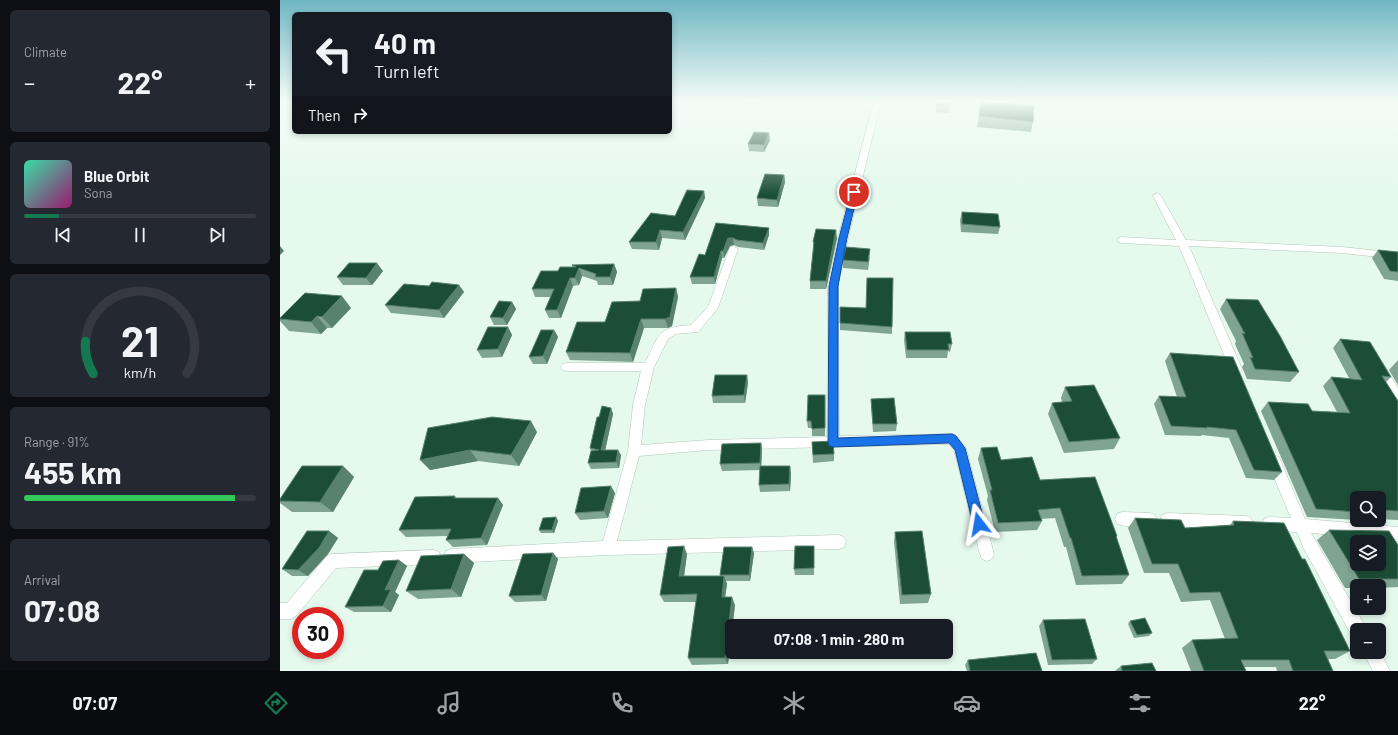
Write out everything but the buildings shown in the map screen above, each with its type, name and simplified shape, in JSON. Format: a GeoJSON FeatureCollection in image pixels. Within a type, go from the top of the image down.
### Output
{"type":"FeatureCollection","features":[{"type":"Feature","properties":{"kind":"street"},"geometry":{"type":"LineString","coordinates":[[833,442],[833,286],[843,238],[870,132]]}},
{"type":"Feature","properties":{"kind":"street"},"geometry":{"type":"LineString","coordinates":[[1157,196],[1183,244],[1240,381]]}},
{"type":"Feature","properties":{"kind":"street"},"geometry":{"type":"LineString","coordinates":[[1121,240],[1342,250],[1398,256]]}},
{"type":"Feature","properties":{"kind":"street"},"geometry":{"type":"LineString","coordinates":[[608,548],[634,451],[639,405],[648,367],[664,336],[674,330],[694,329],[713,308],[733,248]]}},
{"type":"Feature","properties":{"kind":"street"},"geometry":{"type":"LineString","coordinates":[[1374,357],[1398,400]]}},
{"type":"Feature","properties":{"kind":"street"},"geometry":{"type":"LineString","coordinates":[[567,367],[648,367]]}},
{"type":"Feature","properties":{"kind":"street"},"geometry":{"type":"LineString","coordinates":[[634,451],[708,446],[952,439],[960,448],[987,554]]}},
{"type":"Feature","properties":{"kind":"street"},"geometry":{"type":"LineString","coordinates":[[1270,453],[1309,544],[1354,623]]}},
{"type":"Feature","properties":{"kind":"street"},"geometry":{"type":"LineString","coordinates":[[1122,519],[1300,525],[1398,534]]}},
{"type":"Feature","properties":{"kind":"street"},"geometry":{"type":"LineString","coordinates":[[280,611],[291,611],[332,561],[608,548],[839,542]]}},
{"type":"Feature","properties":{"kind":"street"},"geometry":{"type":"LineString","coordinates":[[1375,659],[1382,671]]}},
{"type":"Feature","properties":{"kind":"route"},"geometry":{"type":"LineString","coordinates":[[854,192],[833,286],[833,442],[952,439],[960,448],[979,524]]}}]}
